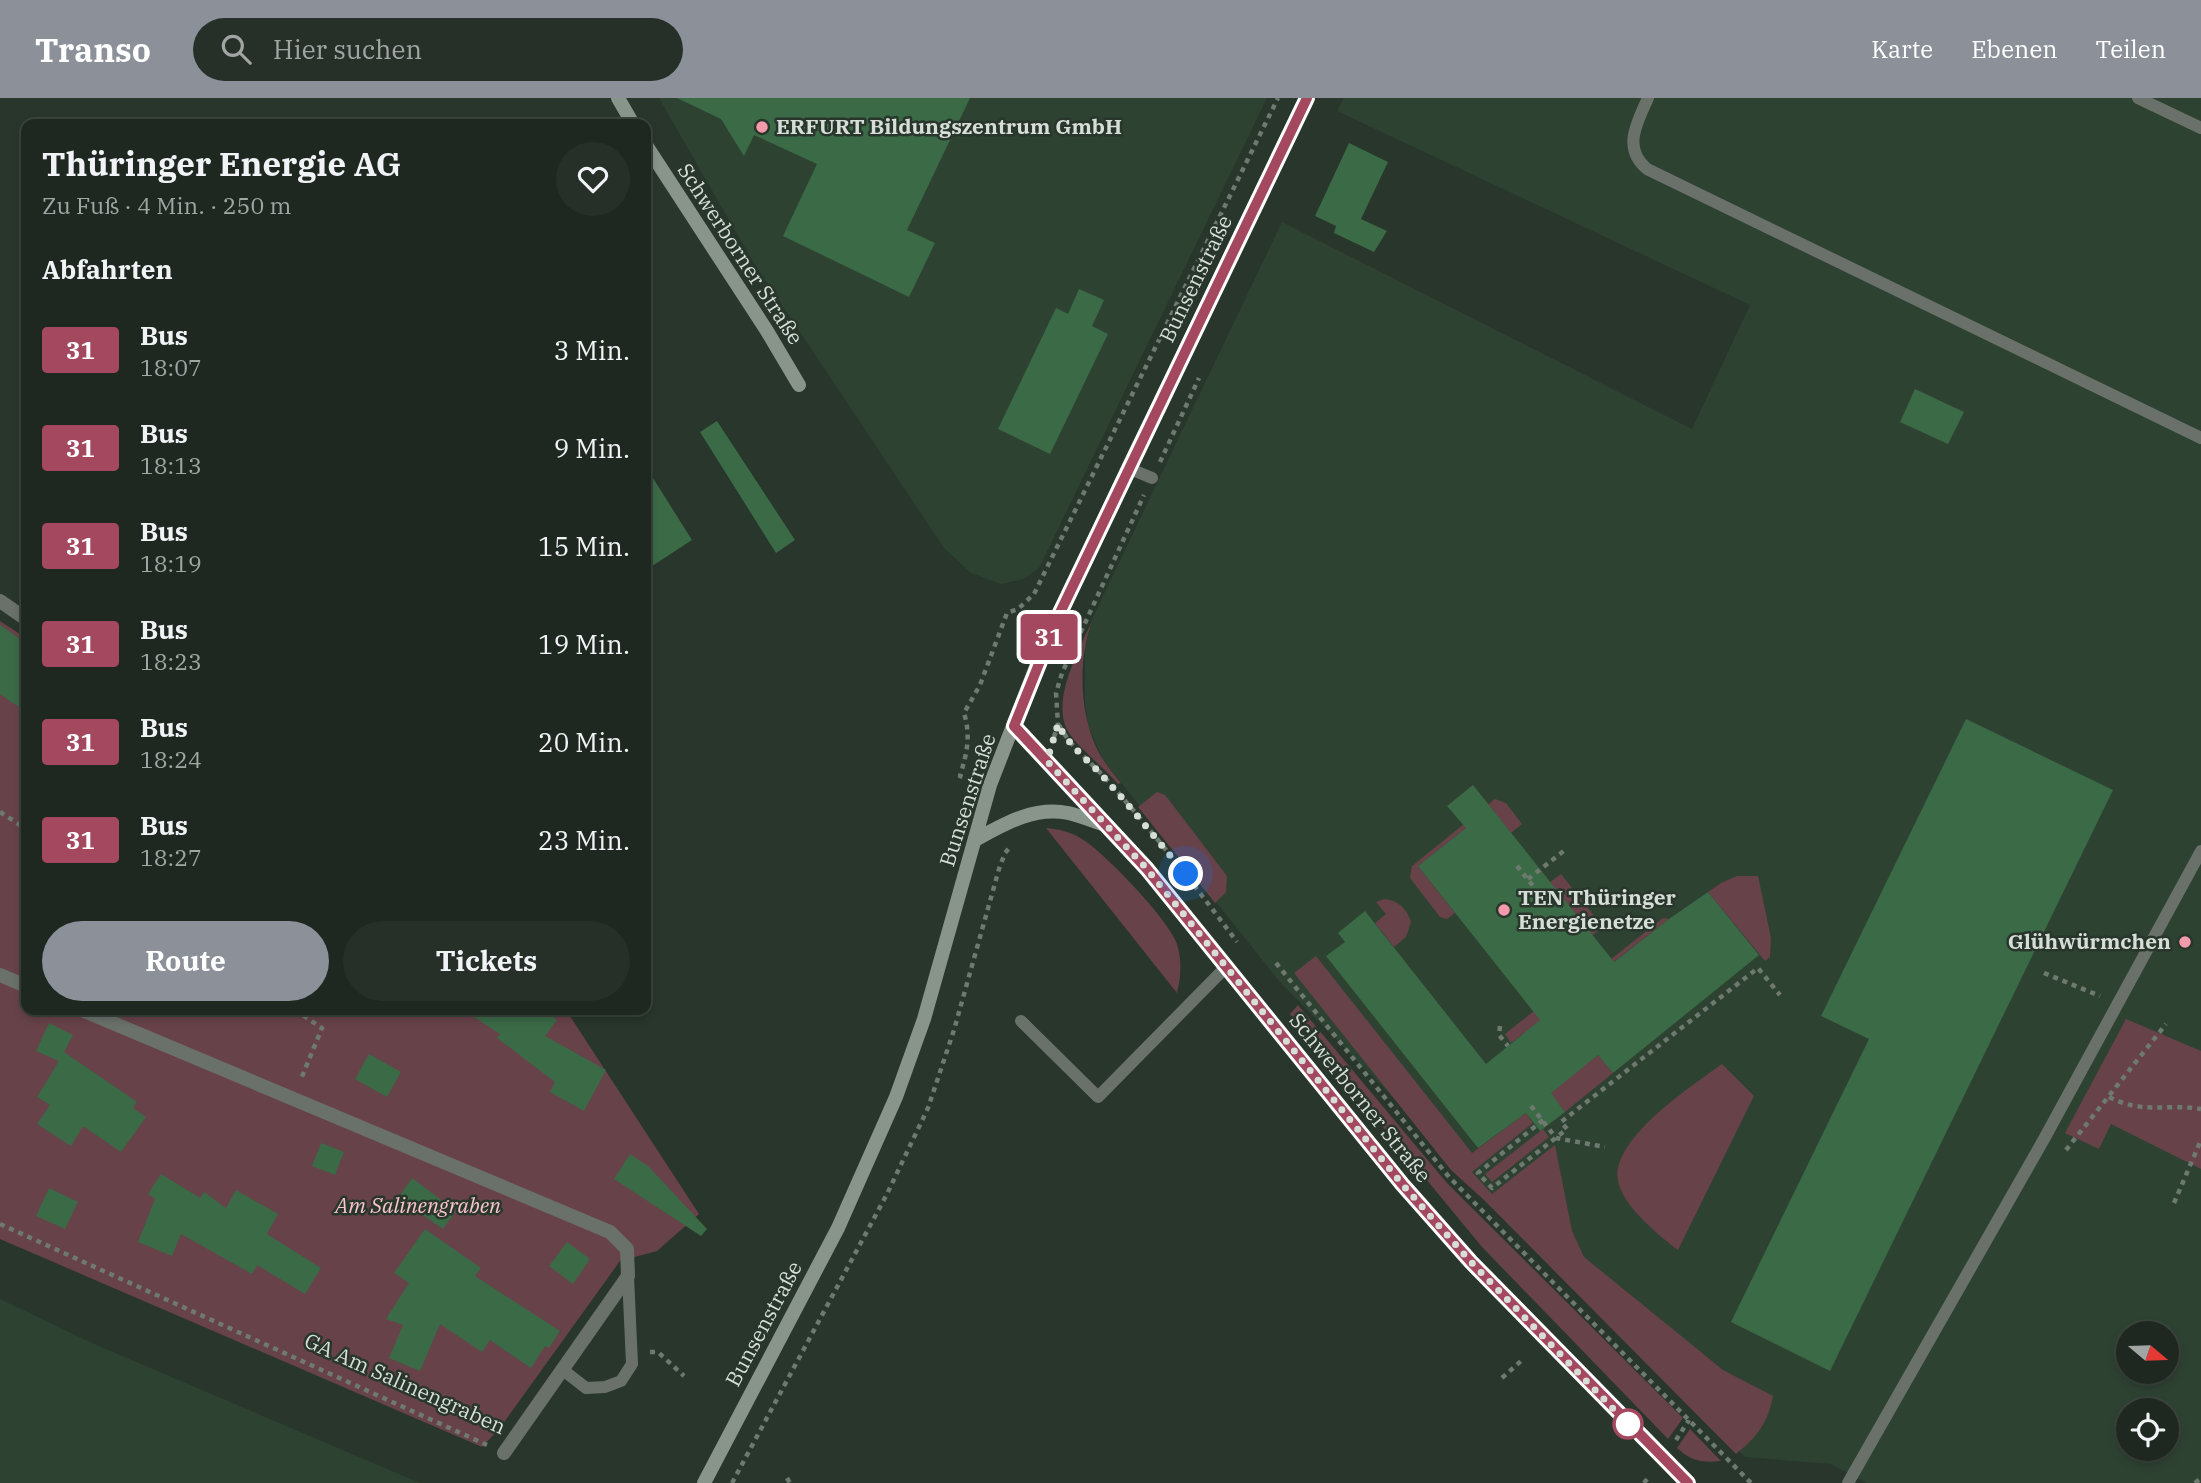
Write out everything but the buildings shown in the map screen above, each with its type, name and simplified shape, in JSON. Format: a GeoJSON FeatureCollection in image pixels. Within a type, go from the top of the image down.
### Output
{"type":"FeatureCollection","features":[{"type":"Feature","properties":{"kind":"main road"},"geometry":{"type":"LineString","coordinates":[[618,98],[630,119]]}},
{"type":"Feature","properties":{"kind":"main road","name":"Bunsenstraße"},"geometry":{"type":"LineString","coordinates":[[704,1483],[838,1228],[896,1097],[924,1019],[990,785],[1041,654],[1307,98]]}},
{"type":"Feature","properties":{"kind":"main road","name":"Schwerborner Straße"},"geometry":{"type":"LineString","coordinates":[[651,153],[799,385]]}},
{"type":"Feature","properties":{"kind":"main road","name":"Schwerborner Straße"},"geometry":{"type":"LineString","coordinates":[[1014,726],[1147,869],[1402,1184],[1471,1262],[1688,1483]]}},
{"type":"Feature","properties":{"kind":"main road"},"geometry":{"type":"LineString","coordinates":[[975,840],[1029,814],[1068,813],[1107,825]]}},
{"type":"Feature","properties":{"kind":"street"},"geometry":{"type":"LineString","coordinates":[[0,601],[21,616]]}},
{"type":"Feature","properties":{"kind":"street"},"geometry":{"type":"LineString","coordinates":[[0,975],[21,984]]}},
{"type":"Feature","properties":{"kind":"street"},"geometry":{"type":"LineString","coordinates":[[94,1015],[610,1232],[627,1250],[628,1276]]}},
{"type":"Feature","properties":{"kind":"street","name":"GA Am Salinengraben"},"geometry":{"type":"LineString","coordinates":[[505,1452],[628,1276]]}},
{"type":"Feature","properties":{"kind":"lane"},"geometry":{"type":"LineString","coordinates":[[1648,98],[1636,126],[1633,143],[1636,160],[1647,169],[2201,438]]}},
{"type":"Feature","properties":{"kind":"lane"},"geometry":{"type":"LineString","coordinates":[[2138,98],[2201,128]]}},
{"type":"Feature","properties":{"kind":"lane"},"geometry":{"type":"LineString","coordinates":[[1128,468],[1152,478]]}},
{"type":"Feature","properties":{"kind":"lane"},"geometry":{"type":"LineString","coordinates":[[1847,1483],[2044,1139],[2201,851]]}},
{"type":"Feature","properties":{"kind":"lane"},"geometry":{"type":"LineString","coordinates":[[1021,1021],[1098,1097],[1227,966]]}},
{"type":"Feature","properties":{"kind":"lane"},"geometry":{"type":"LineString","coordinates":[[563,1370],[586,1388],[605,1387],[621,1381],[632,1364],[628,1276]]}},
{"type":"Feature","properties":{"kind":"path"},"geometry":{"type":"LineString","coordinates":[[990,785],[960,776],[969,743],[964,713],[980,685],[1007,613],[1018,609],[1034,594],[1278,98]]}},
{"type":"Feature","properties":{"kind":"path"},"geometry":{"type":"LineString","coordinates":[[1047,761],[1058,724],[1056,694],[1062,673],[1199,377]]}},
{"type":"Feature","properties":{"kind":"path"},"geometry":{"type":"LineString","coordinates":[[1058,724],[1064,736],[1107,779],[1186,874],[1245,952]]}},
{"type":"Feature","properties":{"kind":"path"},"geometry":{"type":"LineString","coordinates":[[0,812],[21,827]]}},
{"type":"Feature","properties":{"kind":"path"},"geometry":{"type":"LineString","coordinates":[[732,1483],[887,1194],[928,1108],[954,1030],[999,869],[1005,853],[1015,841]]}},
{"type":"Feature","properties":{"kind":"path"},"geometry":{"type":"LineString","coordinates":[[1528,879],[1565,850]]}},
{"type":"Feature","properties":{"kind":"path"},"geometry":{"type":"LineString","coordinates":[[1517,866],[1538,892]]}},
{"type":"Feature","properties":{"kind":"path"},"geometry":{"type":"LineString","coordinates":[[1276,963],[1449,1177],[1751,1483]]}},
{"type":"Feature","properties":{"kind":"path"},"geometry":{"type":"LineString","coordinates":[[1542,1120],[1478,1173],[1492,1188],[1567,1129],[1561,1122],[1758,968],[1780,995]]}},
{"type":"Feature","properties":{"kind":"path"},"geometry":{"type":"LineString","coordinates":[[2045,973],[2117,1004]]}},
{"type":"Feature","properties":{"kind":"path"},"geometry":{"type":"LineString","coordinates":[[293,1099],[322,1028],[302,1015]]}},
{"type":"Feature","properties":{"kind":"path"},"geometry":{"type":"LineString","coordinates":[[2066,1150],[2166,1024]]}},
{"type":"Feature","properties":{"kind":"path"},"geometry":{"type":"LineString","coordinates":[[1500,1026],[1499,1035],[1508,1046]]}},
{"type":"Feature","properties":{"kind":"path"},"geometry":{"type":"LineString","coordinates":[[2109,1097],[2131,1106],[2146,1108],[2201,1109]]}},
{"type":"Feature","properties":{"kind":"path"},"geometry":{"type":"LineString","coordinates":[[1531,1106],[1556,1138],[1605,1147]]}},
{"type":"Feature","properties":{"kind":"path"},"geometry":{"type":"LineString","coordinates":[[2174,1203],[2201,1140]]}},
{"type":"Feature","properties":{"kind":"path","name":"GA Am Salinengraben"},"geometry":{"type":"LineString","coordinates":[[0,1223],[505,1452]]}},
{"type":"Feature","properties":{"kind":"path"},"geometry":{"type":"LineString","coordinates":[[631,1350],[658,1352],[684,1376]]}},
{"type":"Feature","properties":{"kind":"path"},"geometry":{"type":"LineString","coordinates":[[1502,1378],[1521,1361]]}},
{"type":"Feature","properties":{"kind":"path"},"geometry":{"type":"LineString","coordinates":[[2195,1483],[2201,1478]]}},
{"type":"Feature","properties":{"kind":"shaded area"},"geometry":{"type":"Polygon","coordinates":[[[659,98],[1267,98],[1039,568],[1024,579],[1001,584],[971,573],[944,548],[752,260],[659,98]]]}},
{"type":"Feature","properties":{"kind":"shaded area"},"geometry":{"type":"Polygon","coordinates":[[[1344,98],[2201,98],[2201,1483],[1867,1483],[1831,1464],[1745,1457],[1279,981],[1103,760],[1088,725],[1085,702],[1085,648],[1092,619],[1282,222],[1692,429],[1750,305],[1337,111],[1344,98]]]}},
{"type":"Feature","properties":{"kind":"shaded area"},"geometry":{"type":"Polygon","coordinates":[[[0,1299],[92,1343],[420,1483],[0,1483],[0,1299]]]}},
{"type":"Feature","properties":{"kind":"green space"},"geometry":{"type":"Polygon","coordinates":[[[1093,619],[1083,666],[1086,716],[1096,747],[1121,783],[1118,784],[1073,739],[1064,720],[1064,691],[1074,660],[1093,619]]]}},
{"type":"Feature","properties":{"kind":"green space","name":"Am Salinengraben"},"geometry":{"type":"Polygon","coordinates":[[[0,621],[21,635],[21,1015],[569,1015],[699,1214],[657,1251],[620,1261],[500,1428],[482,1447],[0,1239],[0,621]]]}},
{"type":"Feature","properties":{"kind":"green space"},"geometry":{"type":"Polygon","coordinates":[[[1157,792],[1165,795],[1227,876],[1226,892],[1215,903],[1138,807],[1157,792]]]}},
{"type":"Feature","properties":{"kind":"green space"},"geometry":{"type":"Polygon","coordinates":[[[1495,799],[1506,803],[1522,824],[1511,833],[1491,808],[1418,866],[1455,913],[1447,919],[1440,917],[1410,878],[1412,866],[1495,799]]]}},
{"type":"Feature","properties":{"kind":"green space"},"geometry":{"type":"Polygon","coordinates":[[[1046,828],[1069,833],[1092,846],[1135,888],[1162,920],[1172,933],[1179,950],[1177,993],[1046,828]]]}},
{"type":"Feature","properties":{"kind":"green space"},"geometry":{"type":"Polygon","coordinates":[[[1561,874],[1603,927],[1563,959],[1550,882],[1561,874]]]}},
{"type":"Feature","properties":{"kind":"green space"},"geometry":{"type":"Polygon","coordinates":[[[1737,876],[1758,876],[1771,938],[1770,957],[1765,961],[1708,892],[1737,876]]]}},
{"type":"Feature","properties":{"kind":"green space"},"geometry":{"type":"Polygon","coordinates":[[[1384,899],[1401,906],[1411,922],[1406,937],[1394,947],[1375,923],[1386,914],[1376,902],[1384,899]]]}},
{"type":"Feature","properties":{"kind":"green space"},"geometry":{"type":"Polygon","coordinates":[[[1663,918],[1669,919],[1599,973],[1601,967],[1663,918]]]}},
{"type":"Feature","properties":{"kind":"green space"},"geometry":{"type":"Polygon","coordinates":[[[1316,956],[1472,1153],[1526,1113],[1533,1123],[1472,1172],[1492,1194],[1555,1145],[1572,1231],[1584,1257],[1723,1370],[1773,1396],[1765,1422],[1736,1454],[1451,1170],[1294,973],[1316,956]]]}},
{"type":"Feature","properties":{"kind":"green space"},"geometry":{"type":"Polygon","coordinates":[[[1544,1003],[1551,1012],[1511,1043],[1505,1034],[1544,1003]]]}},
{"type":"Feature","properties":{"kind":"green space"},"geometry":{"type":"Polygon","coordinates":[[[1298,1005],[1447,1183],[1683,1418],[1668,1439],[1482,1247],[1290,1014],[1298,1005]]]}},
{"type":"Feature","properties":{"kind":"green space"},"geometry":{"type":"Polygon","coordinates":[[[2126,1019],[2201,1051],[2201,1169],[2111,1124],[2099,1149],[2065,1133],[2126,1019]]]}},
{"type":"Feature","properties":{"kind":"green space"},"geometry":{"type":"Polygon","coordinates":[[[1598,1055],[1613,1073],[1565,1112],[1549,1091],[1598,1055]]]}},
{"type":"Feature","properties":{"kind":"green space"},"geometry":{"type":"Polygon","coordinates":[[[1722,1064],[1754,1096],[1678,1250],[1652,1228],[1626,1200],[1618,1181],[1619,1165],[1639,1131],[1674,1100],[1722,1064]]]}},
{"type":"Feature","properties":{"kind":"green space"},"geometry":{"type":"Polygon","coordinates":[[[1543,1129],[1549,1137],[1492,1182],[1485,1174],[1543,1129]]]}},
{"type":"Feature","properties":{"kind":"green space"},"geometry":{"type":"Polygon","coordinates":[[[1690,1429],[1721,1461],[1697,1460],[1677,1448],[1690,1429]]]}},
{"type":"Feature","properties":{"kind":"bus line","name":"31"},"geometry":{"type":"LineString","coordinates":[[1307,98],[1057,619],[1014,726],[1147,869],[1402,1184],[1471,1262],[1688,1483]]}},
{"type":"Feature","properties":{"kind":"place","name":"ERFURT Bildungszentrum GmbH"},"geometry":{"type":"Point","coordinates":[762,127]}},
{"type":"Feature","properties":{"kind":"place","name":"TEN Thüringer Energienetze"},"geometry":{"type":"Point","coordinates":[1504,910]}},
{"type":"Feature","properties":{"kind":"place","name":"Glühwürmchen"},"geometry":{"type":"Point","coordinates":[2185,942]}},
{"type":"Feature","properties":{"kind":"route"},"geometry":{"type":"LineString","coordinates":[[1186,874],[1107,779],[1064,736],[1058,724],[1047,761],[1147,869],[1402,1184],[1471,1262],[1628,1424]]}}]}
